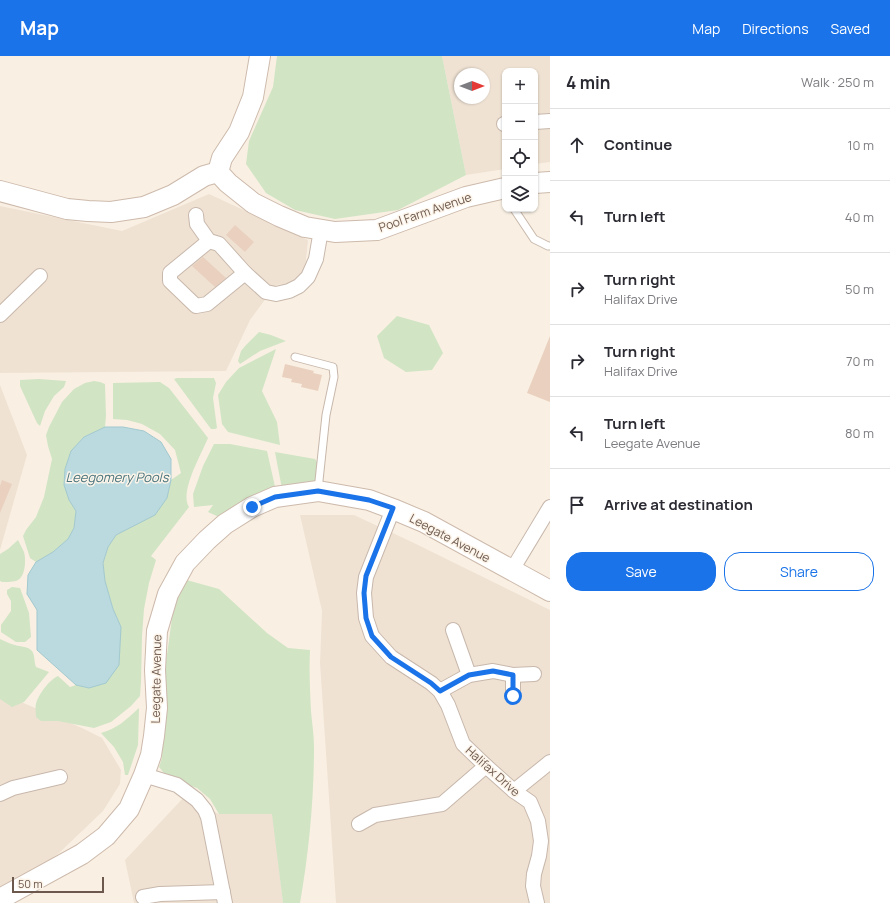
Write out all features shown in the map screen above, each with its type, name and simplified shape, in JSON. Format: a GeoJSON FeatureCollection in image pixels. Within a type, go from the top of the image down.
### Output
{"type":"FeatureCollection","features":[{"type":"Feature","properties":{"kind":"street"},"geometry":{"type":"LineString","coordinates":[[0,191],[67,209],[111,212],[144,206],[173,195],[204,176],[218,172],[222,158],[240,132],[253,97],[260,56]]}},
{"type":"Feature","properties":{"kind":"street"},"geometry":{"type":"LineString","coordinates":[[538,122],[550,121]]}},
{"type":"Feature","properties":{"kind":"street","name":"Pool Farm Avenue"},"geometry":{"type":"LineString","coordinates":[[218,172],[228,183],[253,203],[279,216],[305,226],[335,232],[376,230],[466,197],[502,189]]}},
{"type":"Feature","properties":{"kind":"street"},"geometry":{"type":"LineString","coordinates":[[538,183],[550,182]]}},
{"type":"Feature","properties":{"kind":"street"},"geometry":{"type":"LineString","coordinates":[[196,216],[197,224],[209,241],[219,244],[245,273],[266,292],[276,294],[289,291],[299,286],[308,277],[316,259],[321,230]]}},
{"type":"Feature","properties":{"kind":"street"},"geometry":{"type":"LineString","coordinates":[[209,241],[170,273],[170,281],[196,306],[207,304],[245,273]]}},
{"type":"Feature","properties":{"kind":"street"},"geometry":{"type":"LineString","coordinates":[[0,315],[40,276]]}},
{"type":"Feature","properties":{"kind":"street","name":"Leegate Avenue"},"geometry":{"type":"LineString","coordinates":[[0,899],[82,854],[106,836],[128,809],[144,775],[151,755],[157,708],[155,670],[157,631],[168,594],[185,563],[207,540],[224,524],[252,507],[275,497],[318,491],[369,500],[393,508],[424,522],[550,591]]}},
{"type":"Feature","properties":{"kind":"street"},"geometry":{"type":"LineString","coordinates":[[512,570],[550,506]]}},
{"type":"Feature","properties":{"kind":"street","name":"Halifax Drive"},"geometry":{"type":"LineString","coordinates":[[393,508],[366,576],[364,593],[366,618],[372,636],[391,657],[431,683],[440,691],[448,705],[463,744],[514,791],[530,802],[546,841],[539,856],[534,874],[533,886],[537,903]]}},
{"type":"Feature","properties":{"kind":"street"},"geometry":{"type":"LineString","coordinates":[[453,630],[469,675]]}},
{"type":"Feature","properties":{"kind":"street"},"geometry":{"type":"LineString","coordinates":[[440,691],[469,675],[493,671],[513,675],[534,674]]}},
{"type":"Feature","properties":{"kind":"street"},"geometry":{"type":"LineString","coordinates":[[513,675],[513,696]]}},
{"type":"Feature","properties":{"kind":"street"},"geometry":{"type":"LineString","coordinates":[[514,791],[550,762]]}},
{"type":"Feature","properties":{"kind":"street"},"geometry":{"type":"LineString","coordinates":[[359,824],[375,815],[442,804],[486,766]]}},
{"type":"Feature","properties":{"kind":"street"},"geometry":{"type":"LineString","coordinates":[[143,897],[160,894],[224,898],[208,817],[205,810],[197,800],[176,785],[144,775]]}},
{"type":"Feature","properties":{"kind":"street"},"geometry":{"type":"LineString","coordinates":[[0,794],[13,788],[60,777]]}},
{"type":"Feature","properties":{"kind":"lane"},"geometry":{"type":"LineString","coordinates":[[516,212],[534,239],[550,246]]}},
{"type":"Feature","properties":{"kind":"lane"},"geometry":{"type":"LineString","coordinates":[[295,357],[333,367],[334,377],[326,415],[318,491]]}},
{"type":"Feature","properties":{"kind":"shaded area"},"geometry":{"type":"Polygon","coordinates":[[[442,56],[550,56],[550,162],[538,164],[538,68],[502,68],[502,169],[466,175],[442,56]]]}},
{"type":"Feature","properties":{"kind":"shaded area"},"geometry":{"type":"Polygon","coordinates":[[[209,194],[308,240],[305,270],[292,283],[276,285],[250,320],[226,371],[0,373],[0,206],[122,231],[209,194]]]}},
{"type":"Feature","properties":{"kind":"shaded area"},"geometry":{"type":"Polygon","coordinates":[[[0,385],[27,455],[0,550],[0,385]]]}},
{"type":"Feature","properties":{"kind":"shaded area"},"geometry":{"type":"Polygon","coordinates":[[[300,515],[354,515],[550,610],[550,903],[336,903],[320,663],[322,611],[300,515]]]}},
{"type":"Feature","properties":{"kind":"shaded area"},"geometry":{"type":"Polygon","coordinates":[[[0,693],[102,738],[121,770],[120,784],[103,811],[59,853],[0,900],[0,693]]]}},
{"type":"Feature","properties":{"kind":"shaded area"},"geometry":{"type":"Polygon","coordinates":[[[184,797],[219,814],[273,814],[283,903],[134,903],[125,860],[184,797]]]}},
{"type":"Feature","properties":{"kind":"green space"},"geometry":{"type":"Polygon","coordinates":[[[277,56],[442,56],[466,175],[398,210],[335,219],[295,210],[266,193],[246,164],[249,141],[273,87],[277,56]]]}},
{"type":"Feature","properties":{"kind":"green space"},"geometry":{"type":"Polygon","coordinates":[[[397,316],[429,325],[443,353],[432,370],[406,372],[384,358],[377,336],[397,316]]]}},
{"type":"Feature","properties":{"kind":"green space"},"geometry":{"type":"Polygon","coordinates":[[[259,332],[286,341],[260,351],[240,364],[238,361],[241,351],[259,332]]]}},
{"type":"Feature","properties":{"kind":"green space"},"geometry":{"type":"Polygon","coordinates":[[[276,349],[262,391],[277,422],[280,445],[228,432],[222,424],[218,395],[226,382],[239,368],[276,349]]]}},
{"type":"Feature","properties":{"kind":"green space"},"geometry":{"type":"Polygon","coordinates":[[[214,378],[216,383],[213,398],[217,428],[211,429],[174,379],[214,378]]]}},
{"type":"Feature","properties":{"kind":"green space"},"geometry":{"type":"Polygon","coordinates":[[[39,379],[66,381],[64,387],[54,396],[45,411],[40,426],[37,423],[20,386],[20,380],[39,379]]]}},
{"type":"Feature","properties":{"kind":"green space"},"geometry":{"type":"Polygon","coordinates":[[[94,381],[105,384],[105,427],[84,437],[71,451],[65,469],[69,500],[76,511],[74,528],[68,539],[53,552],[36,562],[30,558],[23,536],[36,517],[44,497],[52,459],[46,435],[62,402],[74,389],[85,383],[94,381]]]}},
{"type":"Feature","properties":{"kind":"green space"},"geometry":{"type":"Polygon","coordinates":[[[160,382],[169,388],[208,438],[192,472],[187,492],[189,507],[151,556],[156,560],[149,583],[144,609],[140,696],[131,706],[111,722],[94,728],[58,721],[41,721],[36,717],[36,705],[39,696],[48,684],[58,676],[70,687],[76,685],[89,688],[121,627],[113,609],[105,581],[103,564],[108,547],[116,535],[131,527],[167,498],[171,480],[181,473],[175,450],[160,434],[142,424],[127,420],[113,419],[113,383],[160,382]]]}},
{"type":"Feature","properties":{"kind":"green space"},"geometry":{"type":"Polygon","coordinates":[[[214,444],[230,444],[267,451],[276,491],[219,517],[208,512],[213,505],[194,507],[193,494],[203,466],[214,444]]]}},
{"type":"Feature","properties":{"kind":"green space"},"geometry":{"type":"Polygon","coordinates":[[[275,452],[315,459],[318,463],[315,485],[282,489],[275,452]]]}},
{"type":"Feature","properties":{"kind":"green space"},"geometry":{"type":"Polygon","coordinates":[[[18,540],[25,555],[25,567],[23,574],[21,578],[16,581],[2,582],[0,581],[0,554],[18,540]]]}},
{"type":"Feature","properties":{"kind":"green space"},"geometry":{"type":"Polygon","coordinates":[[[183,579],[219,589],[267,633],[288,648],[310,650],[310,695],[314,742],[314,767],[308,845],[300,903],[283,903],[272,814],[219,814],[210,799],[197,788],[168,778],[159,767],[162,758],[164,676],[174,604],[183,579]]]}},
{"type":"Feature","properties":{"kind":"green space"},"geometry":{"type":"Polygon","coordinates":[[[12,587],[20,588],[29,613],[31,637],[25,642],[16,642],[1,632],[1,625],[11,611],[11,601],[7,594],[7,590],[12,587]]]}},
{"type":"Feature","properties":{"kind":"green space"},"geometry":{"type":"Polygon","coordinates":[[[0,639],[17,646],[30,649],[34,654],[36,667],[49,672],[24,702],[12,707],[0,699],[0,639]]]}},
{"type":"Feature","properties":{"kind":"green space"},"geometry":{"type":"Polygon","coordinates":[[[139,708],[138,745],[128,775],[125,775],[123,762],[114,747],[101,733],[117,726],[139,708]]]}},
{"type":"Feature","properties":{"kind":"water","name":"Leegomery Pools"},"geometry":{"type":"Polygon","coordinates":[[[105,427],[123,427],[144,431],[161,442],[171,459],[171,480],[167,498],[155,515],[116,535],[108,547],[103,563],[105,581],[113,609],[121,627],[119,665],[106,683],[89,688],[76,685],[37,650],[37,610],[27,594],[28,575],[36,562],[53,552],[68,539],[74,528],[76,511],[69,500],[64,485],[65,469],[71,451],[84,437],[105,427]]]}},
{"type":"Feature","properties":{"kind":"building"},"geometry":{"type":"Polygon","coordinates":[[[235,225],[254,242],[245,252],[226,235],[235,225]]]}},
{"type":"Feature","properties":{"kind":"building"},"geometry":{"type":"Polygon","coordinates":[[[203,257],[226,278],[215,287],[192,266],[203,257]]]}},
{"type":"Feature","properties":{"kind":"building"},"geometry":{"type":"Polygon","coordinates":[[[550,336],[550,402],[527,393],[550,336]]]}},
{"type":"Feature","properties":{"kind":"building"},"geometry":{"type":"Polygon","coordinates":[[[285,364],[314,371],[313,373],[322,375],[318,391],[301,387],[302,384],[291,382],[292,379],[282,377],[285,364]]]}},
{"type":"Feature","properties":{"kind":"building"},"geometry":{"type":"Polygon","coordinates":[[[2,480],[12,484],[0,513],[0,486],[2,480]]]}},
{"type":"Feature","properties":{"kind":"route"},"geometry":{"type":"LineString","coordinates":[[252,507],[275,497],[318,491],[369,500],[393,508],[366,576],[364,593],[366,618],[372,636],[391,657],[431,683],[440,691],[469,675],[493,671],[513,675],[513,696]]}}]}
